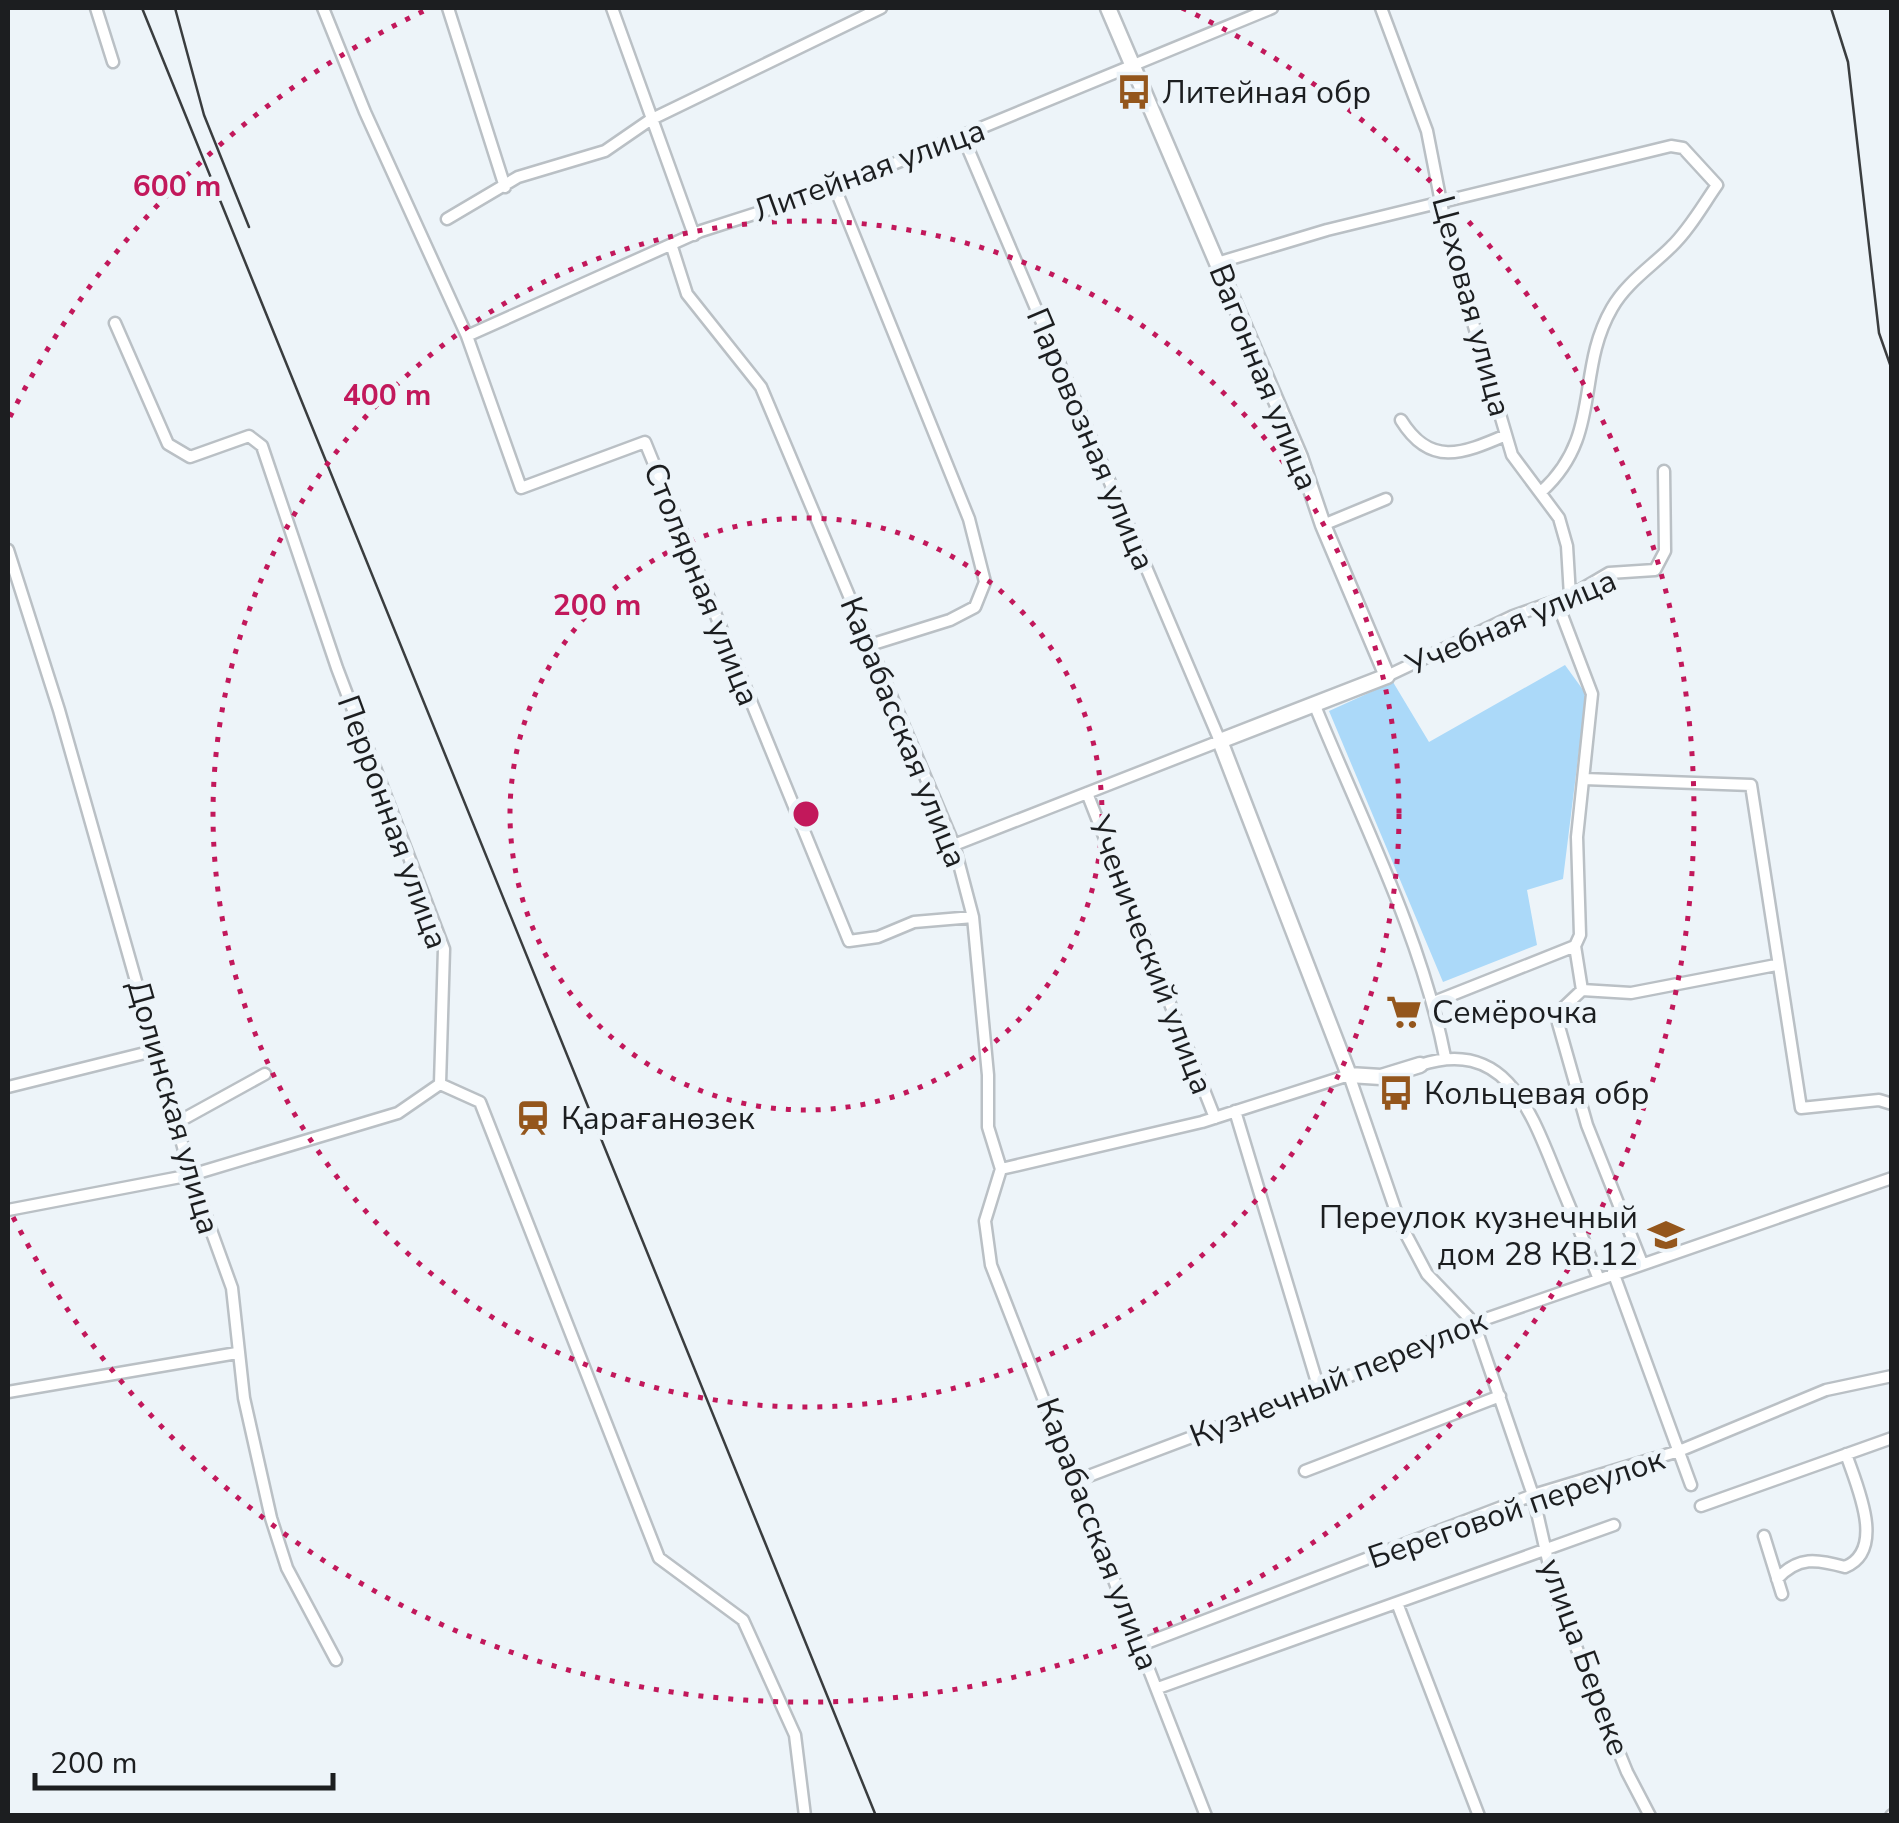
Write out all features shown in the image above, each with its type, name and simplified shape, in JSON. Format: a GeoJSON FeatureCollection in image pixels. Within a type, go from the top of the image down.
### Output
{"type":"FeatureCollection","features":[{"type":"Feature","properties":{"kind":"street"},"geometry":{"type":"LineString","coordinates":[[96,8],[112,62]]}},
{"type":"Feature","properties":{"kind":"street","name":"Столярная улица"},"geometry":{"type":"LineString","coordinates":[[322,8],[365,112],[468,336],[521,488],[644,442],[850,941],[878,937],[914,922],[973,917]]}},
{"type":"Feature","properties":{"kind":"street"},"geometry":{"type":"LineString","coordinates":[[448,8],[505,187]]}},
{"type":"Feature","properties":{"kind":"street"},"geometry":{"type":"LineString","coordinates":[[612,8],[694,234]]}},
{"type":"Feature","properties":{"kind":"street"},"geometry":{"type":"LineString","coordinates":[[448,220],[518,178],[605,151],[650,120],[865,11],[881,8]]}},
{"type":"Feature","properties":{"kind":"street","name":"Вагонная улица"},"geometry":{"type":"LineString","coordinates":[[1108,8],[1300,457],[1324,526],[1387,676]]}},
{"type":"Feature","properties":{"kind":"street","name":"Литейная улица"},"geometry":{"type":"LineString","coordinates":[[468,336],[694,234],[835,188],[1272,8]]}},
{"type":"Feature","properties":{"kind":"street","name":"Цеховая улица"},"geometry":{"type":"LineString","coordinates":[[1381,8],[1428,130],[1448,238],[1512,455],[1558,518],[1567,546],[1570,596]]}},
{"type":"Feature","properties":{"kind":"street","name":"Паровозная улица"},"geometry":{"type":"LineString","coordinates":[[963,137],[1220,741]]}},
{"type":"Feature","properties":{"kind":"street"},"geometry":{"type":"LineString","coordinates":[[1217,263],[1327,230],[1443,205],[1672,146],[1683,148],[1717,185],[1675,244],[1612,307],[1596,350],[1574,451],[1566,468],[1542,491]]}},
{"type":"Feature","properties":{"kind":"street"},"geometry":{"type":"LineString","coordinates":[[835,188],[940,440],[985,582],[975,607],[950,620],[870,644]]}},
{"type":"Feature","properties":{"kind":"street","name":"Карабасская улица"},"geometry":{"type":"LineString","coordinates":[[672,247],[687,294],[761,387],[954,844],[973,917],[988,1075],[988,1127],[1001,1168],[985,1221],[991,1264],[1206,1816]]}},
{"type":"Feature","properties":{"kind":"street","name":"Перронная улица"},"geometry":{"type":"LineString","coordinates":[[115,323],[168,444],[190,457],[249,436],[262,446],[337,668],[444,949],[440,1084]]}},
{"type":"Feature","properties":{"kind":"street"},"geometry":{"type":"LineString","coordinates":[[1401,420],[1416,445],[1431,452],[1471,450],[1506,435]]}},
{"type":"Feature","properties":{"kind":"street","name":"Учебная улица"},"geometry":{"type":"LineString","coordinates":[[1387,676],[1503,620],[1570,596],[1609,573],[1654,570],[1665,551],[1664,471]]}},
{"type":"Feature","properties":{"kind":"street"},"geometry":{"type":"LineString","coordinates":[[1324,526],[1386,499]]}},
{"type":"Feature","properties":{"kind":"street","name":"Долинская улица"},"geometry":{"type":"LineString","coordinates":[[8,550],[59,710],[191,1175],[232,1288],[237,1353],[271,1518],[287,1568],[336,1660]]}},
{"type":"Feature","properties":{"kind":"street"},"geometry":{"type":"LineString","coordinates":[[1556,602],[1592,694],[1577,837],[1580,934],[1576,946],[1582,990]]}},
{"type":"Feature","properties":{"kind":"street"},"geometry":{"type":"LineString","coordinates":[[954,844],[1387,676]]}},
{"type":"Feature","properties":{"kind":"street"},"geometry":{"type":"LineString","coordinates":[[1314,706],[1434,1002],[1445,1057]]}},
{"type":"Feature","properties":{"kind":"street"},"geometry":{"type":"LineString","coordinates":[[1220,741],[1349,1075],[1400,1223],[1427,1274],[1474,1322]]}},
{"type":"Feature","properties":{"kind":"street"},"geometry":{"type":"LineString","coordinates":[[1584,780],[1751,785],[1801,1108],[1879,1100],[1892,1104]]}},
{"type":"Feature","properties":{"kind":"street","name":"Ученический улица"},"geometry":{"type":"LineString","coordinates":[[1087,793],[1215,1118]]}},
{"type":"Feature","properties":{"kind":"street"},"geometry":{"type":"LineString","coordinates":[[1434,1002],[1576,946]]}},
{"type":"Feature","properties":{"kind":"street"},"geometry":{"type":"LineString","coordinates":[[1642,1262],[1588,1125],[1558,1023],[1562,1009],[1582,990],[1630,994],[1776,965]]}},
{"type":"Feature","properties":{"kind":"street"},"geometry":{"type":"LineString","coordinates":[[8,1087],[157,1050]]}},
{"type":"Feature","properties":{"kind":"street"},"geometry":{"type":"LineString","coordinates":[[1001,1168],[1215,1118],[1349,1075],[1381,1077],[1445,1057],[1500,1074],[1526,1100],[1598,1277]]}},
{"type":"Feature","properties":{"kind":"street"},"geometry":{"type":"LineString","coordinates":[[178,1122],[265,1074]]}},
{"type":"Feature","properties":{"kind":"street"},"geometry":{"type":"LineString","coordinates":[[8,1210],[191,1175],[398,1114],[440,1084],[480,1102],[659,1558],[743,1620],[795,1735],[805,1816]]}},
{"type":"Feature","properties":{"kind":"street","name":"Ученический улица"},"geometry":{"type":"LineString","coordinates":[[1236,1111],[1319,1389]]}},
{"type":"Feature","properties":{"kind":"street","name":"Кузнечный переулок"},"geometry":{"type":"LineString","coordinates":[[1078,1480],[1319,1389],[1474,1322],[1892,1178]]}},
{"type":"Feature","properties":{"kind":"street"},"geometry":{"type":"LineString","coordinates":[[1613,1272],[1691,1485]]}},
{"type":"Feature","properties":{"kind":"street","name":"улица Береке"},"geometry":{"type":"LineString","coordinates":[[1474,1322],[1533,1495],[1567,1624],[1627,1772],[1650,1816]]}},
{"type":"Feature","properties":{"kind":"street"},"geometry":{"type":"LineString","coordinates":[[8,1392],[237,1353]]}},
{"type":"Feature","properties":{"kind":"street","name":"Береговой переулок"},"geometry":{"type":"LineString","coordinates":[[1141,1645],[1533,1495],[1679,1451],[1826,1390],[1892,1376]]}},
{"type":"Feature","properties":{"kind":"street"},"geometry":{"type":"LineString","coordinates":[[1305,1471],[1500,1396]]}},
{"type":"Feature","properties":{"kind":"street"},"geometry":{"type":"LineString","coordinates":[[1701,1506],[1892,1438]]}},
{"type":"Feature","properties":{"kind":"street"},"geometry":{"type":"LineString","coordinates":[[1777,1580],[1794,1563],[1816,1560],[1844,1568],[1860,1554],[1867,1531],[1846,1454]]}},
{"type":"Feature","properties":{"kind":"street"},"geometry":{"type":"LineString","coordinates":[[1158,1688],[1614,1525]]}},
{"type":"Feature","properties":{"kind":"street"},"geometry":{"type":"LineString","coordinates":[[1764,1536],[1782,1594]]}},
{"type":"Feature","properties":{"kind":"street"},"geometry":{"type":"LineString","coordinates":[[1397,1602],[1479,1816]]}},
{"type":"Feature","properties":{"kind":"shaded area"},"geometry":{"type":"Polygon","coordinates":[[[1565,665],[1586,694],[1563,879],[1527,890],[1537,945],[1443,982],[1329,711],[1393,682],[1429,742],[1565,665]]]}},
{"type":"Feature","properties":{"kind":"railway"},"geometry":{"type":"LineString","coordinates":[[142,8],[876,1816]]}},
{"type":"Feature","properties":{"kind":"railway"},"geometry":{"type":"LineString","coordinates":[[175,8],[204,115],[249,227]]}},
{"type":"Feature","properties":{"kind":"railway"},"geometry":{"type":"LineString","coordinates":[[1831,8],[1848,62],[1879,333],[1892,370]]}},
{"type":"Feature","properties":{"kind":"place","name":"Литейная обр"},"geometry":{"type":"Point","coordinates":[1134,92]}},
{"type":"Feature","properties":{"kind":"place","name":"Семёрочка"},"geometry":{"type":"Point","coordinates":[1404,1012]}},
{"type":"Feature","properties":{"kind":"place","name":"Кольцевая обр"},"geometry":{"type":"Point","coordinates":[1396,1093]}},
{"type":"Feature","properties":{"kind":"place","name":"Қарағанөзек"},"geometry":{"type":"Point","coordinates":[533,1118]}},
{"type":"Feature","properties":{"kind":"place","name":"Переулок кузнечный дом 28 КВ.12"},"geometry":{"type":"Point","coordinates":[1666,1235]}}]}
